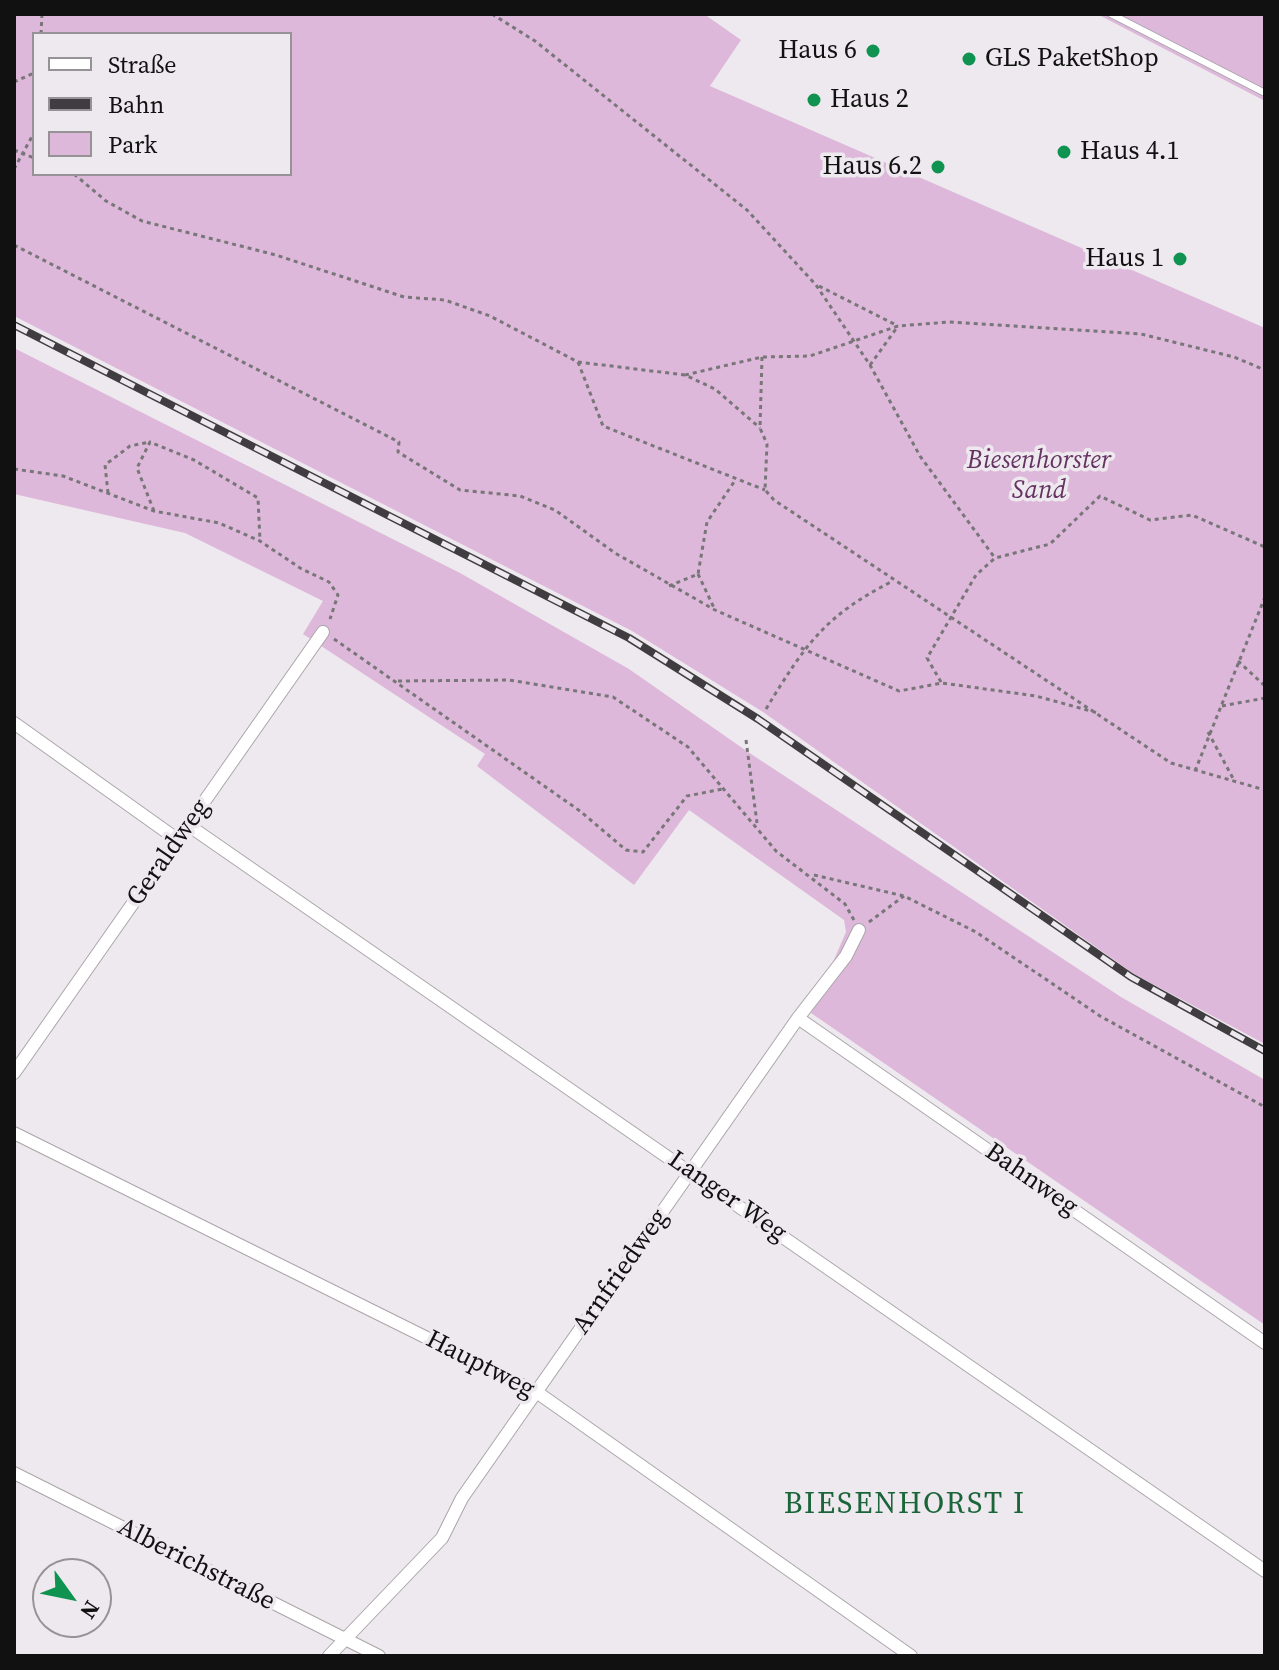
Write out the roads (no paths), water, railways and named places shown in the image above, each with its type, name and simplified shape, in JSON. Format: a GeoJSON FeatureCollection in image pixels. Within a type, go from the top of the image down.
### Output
{"type":"FeatureCollection","features":[{"type":"Feature","properties":{"kind":"street","name":"Geraldweg"},"geometry":{"type":"LineString","coordinates":[[14,1073],[326,628]]}},
{"type":"Feature","properties":{"kind":"street"},"geometry":{"type":"LineString","coordinates":[[14,723],[178,840]]}},
{"type":"Feature","properties":{"kind":"street","name":"Langer Weg"},"geometry":{"type":"LineString","coordinates":[[188,825],[1265,1571]]}},
{"type":"Feature","properties":{"kind":"street","name":"Arnfriedweg"},"geometry":{"type":"LineString","coordinates":[[329,1656],[442,1538],[462,1498],[798,1018],[846,956],[859,930]]}},
{"type":"Feature","properties":{"kind":"street","name":"Bahnweg"},"geometry":{"type":"LineString","coordinates":[[798,1018],[1265,1343]]}},
{"type":"Feature","properties":{"kind":"street","name":"Hauptweg"},"geometry":{"type":"LineString","coordinates":[[14,1133],[538,1393],[911,1656]]}},
{"type":"Feature","properties":{"kind":"street","name":"Alberichstraße"},"geometry":{"type":"LineString","coordinates":[[14,1473],[379,1656]]}},
{"type":"Feature","properties":{"kind":"lane"},"geometry":{"type":"LineString","coordinates":[[1111,14],[1265,93]]}},
{"type":"Feature","properties":{"kind":"railway"},"geometry":{"type":"LineString","coordinates":[[14,325],[629,638],[758,719],[1131,977],[1265,1051]]}},
{"type":"Feature","properties":{"kind":"place","name":"Haus 6"},"geometry":{"type":"Point","coordinates":[873,51]}},
{"type":"Feature","properties":{"kind":"place","name":"GLS PaketShop"},"geometry":{"type":"Point","coordinates":[969,59]}},
{"type":"Feature","properties":{"kind":"place","name":"Haus 2"},"geometry":{"type":"Point","coordinates":[814,100]}},
{"type":"Feature","properties":{"kind":"place","name":"Haus 4.1"},"geometry":{"type":"Point","coordinates":[1064,152]}},
{"type":"Feature","properties":{"kind":"place","name":"Haus 6.2"},"geometry":{"type":"Point","coordinates":[938,167]}},
{"type":"Feature","properties":{"kind":"place","name":"Haus 1"},"geometry":{"type":"Point","coordinates":[1180,259]}},
{"type":"Feature","properties":{"kind":"district","name":"BIESENHORST I"},"geometry":{"type":"Point","coordinates":[905,1505]}},
{"type":"Feature","properties":{"kind":"park label","name":"Biesenhorster Sand"},"geometry":{"type":"Point","coordinates":[1039,476]}}]}
